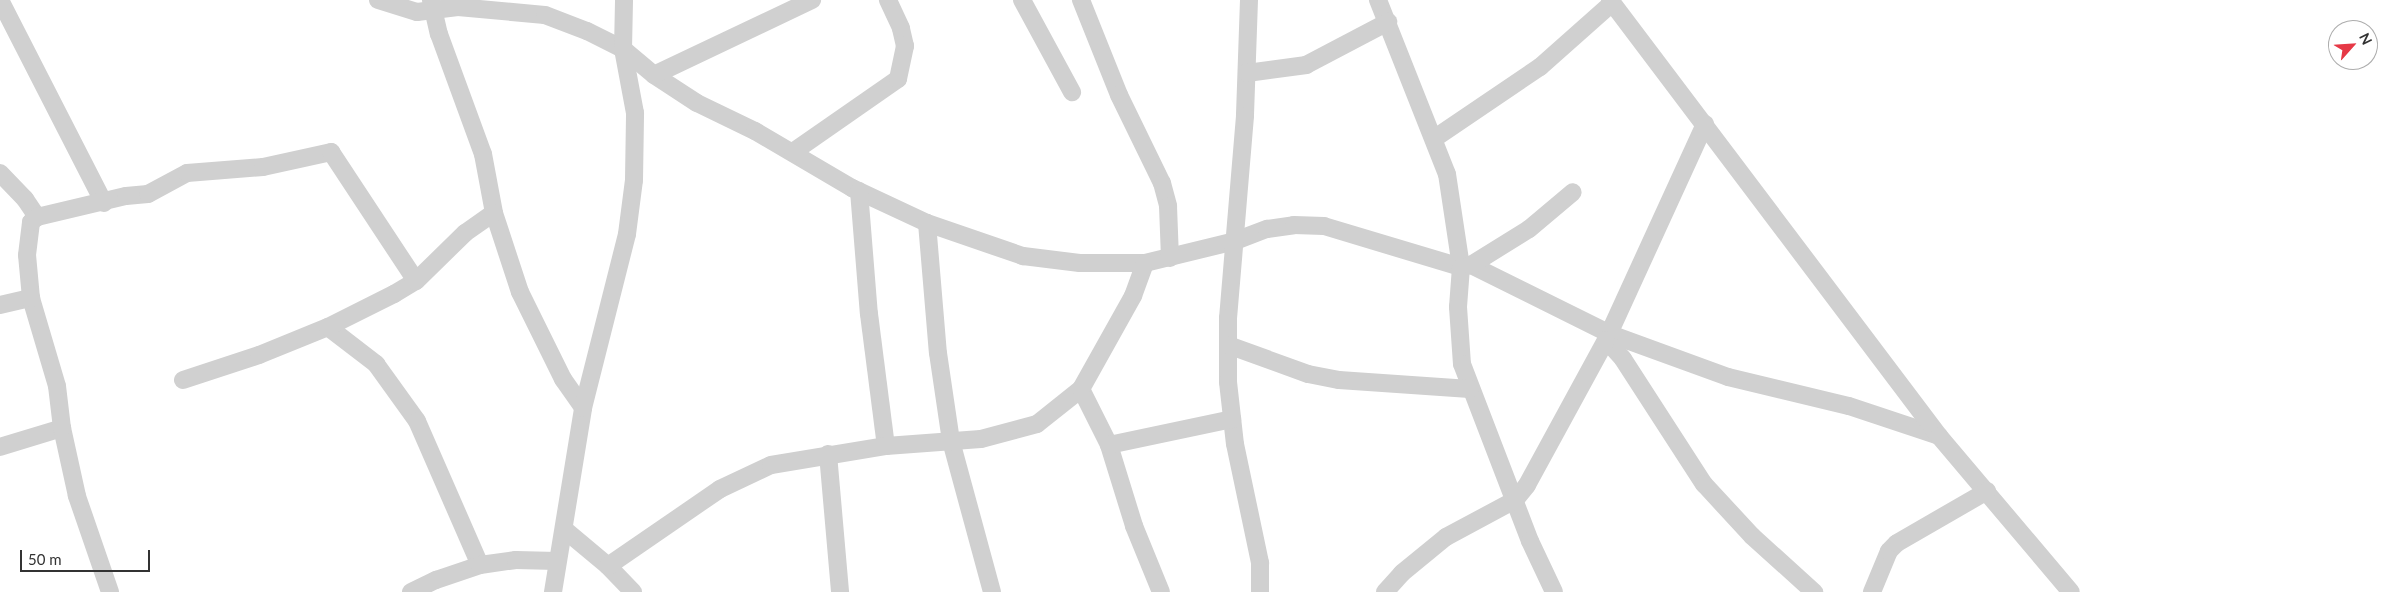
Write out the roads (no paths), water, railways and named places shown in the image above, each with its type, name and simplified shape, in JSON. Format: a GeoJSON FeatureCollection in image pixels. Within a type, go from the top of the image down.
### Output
{"type":"FeatureCollection","features":[{"type":"Feature","properties":{"kind":"street"},"geometry":{"type":"LineString","coordinates":[[0,0],[104,202]]}},
{"type":"Feature","properties":{"kind":"street"},"geometry":{"type":"LineString","coordinates":[[378,0],[417,12],[432,5],[545,15],[623,49],[654,75],[697,103],[793,152],[859,191],[927,223],[1023,256],[1049,261],[1145,263],[1235,241],[1267,229],[1294,225],[1324,226],[1466,266],[1608,337],[1728,377],[1841,403],[1939,436]]}},
{"type":"Feature","properties":{"kind":"street"},"geometry":{"type":"LineString","coordinates":[[553,592],[557,561],[565,530],[568,487],[583,408],[617,282],[634,180],[635,113],[623,49],[624,0]]}},
{"type":"Feature","properties":{"kind":"street"},"geometry":{"type":"LineString","coordinates":[[654,75],[812,0]]}},
{"type":"Feature","properties":{"kind":"street"},"geometry":{"type":"LineString","coordinates":[[793,152],[898,79],[905,46],[901,28],[888,0]]}},
{"type":"Feature","properties":{"kind":"street"},"geometry":{"type":"LineString","coordinates":[[1022,0],[1072,92]]}},
{"type":"Feature","properties":{"kind":"street"},"geometry":{"type":"LineString","coordinates":[[1081,0],[1119,95],[1162,183],[1168,206],[1170,258]]}},
{"type":"Feature","properties":{"kind":"street"},"geometry":{"type":"LineString","coordinates":[[1248,0],[1247,73],[1228,345],[1232,419],[1260,563],[1260,592]]}},
{"type":"Feature","properties":{"kind":"street"},"geometry":{"type":"LineString","coordinates":[[1378,0],[1435,138],[1447,174],[1466,266],[1458,307],[1459,338],[1470,389],[1514,500],[1554,592]]}},
{"type":"Feature","properties":{"kind":"street"},"geometry":{"type":"LineString","coordinates":[[1435,138],[1540,67],[1611,2],[1939,436],[2071,592]]}},
{"type":"Feature","properties":{"kind":"street"},"geometry":{"type":"LineString","coordinates":[[432,5],[483,154],[494,213],[520,292],[563,379],[583,408]]}},
{"type":"Feature","properties":{"kind":"street"},"geometry":{"type":"LineString","coordinates":[[1247,73],[1306,65],[1388,22]]}},
{"type":"Feature","properties":{"kind":"street"},"geometry":{"type":"LineString","coordinates":[[1385,592],[1402,573],[1446,537],[1514,500],[1526,485],[1608,337],[1705,124]]}},
{"type":"Feature","properties":{"kind":"street"},"geometry":{"type":"LineString","coordinates":[[110,592],[78,496],[62,428],[57,386],[31,298],[27,255],[31,222],[37,217],[148,194],[187,174],[263,166],[331,152],[416,281]]}},
{"type":"Feature","properties":{"kind":"street"},"geometry":{"type":"LineString","coordinates":[[0,173],[26,199],[37,217]]}},
{"type":"Feature","properties":{"kind":"street"},"geometry":{"type":"LineString","coordinates":[[859,191],[869,314],[886,446]]}},
{"type":"Feature","properties":{"kind":"street"},"geometry":{"type":"LineString","coordinates":[[1466,266],[1529,229],[1573,192]]}},
{"type":"Feature","properties":{"kind":"street"},"geometry":{"type":"LineString","coordinates":[[183,380],[259,355],[328,327],[416,281],[465,233],[494,213]]}},
{"type":"Feature","properties":{"kind":"street"},"geometry":{"type":"LineString","coordinates":[[927,223],[938,353],[950,441],[992,592]]}},
{"type":"Feature","properties":{"kind":"street"},"geometry":{"type":"LineString","coordinates":[[608,566],[738,479],[771,465],[828,454],[886,446],[950,441],[1022,430],[1050,416],[1081,389],[1133,296],[1145,263]]}},
{"type":"Feature","properties":{"kind":"street"},"geometry":{"type":"LineString","coordinates":[[0,305],[31,298]]}},
{"type":"Feature","properties":{"kind":"street"},"geometry":{"type":"LineString","coordinates":[[328,327],[376,364],[408,407],[432,454],[480,565]]}},
{"type":"Feature","properties":{"kind":"street"},"geometry":{"type":"LineString","coordinates":[[1608,337],[1704,484],[1752,536],[1814,592]]}},
{"type":"Feature","properties":{"kind":"street"},"geometry":{"type":"LineString","coordinates":[[1228,345],[1308,374],[1339,380],[1470,389]]}},
{"type":"Feature","properties":{"kind":"street"},"geometry":{"type":"LineString","coordinates":[[1081,389],[1109,445],[1134,526],[1161,592]]}},
{"type":"Feature","properties":{"kind":"street"},"geometry":{"type":"LineString","coordinates":[[1109,445],[1232,419]]}},
{"type":"Feature","properties":{"kind":"street"},"geometry":{"type":"LineString","coordinates":[[0,447],[62,428]]}},
{"type":"Feature","properties":{"kind":"street"},"geometry":{"type":"LineString","coordinates":[[828,454],[840,592]]}},
{"type":"Feature","properties":{"kind":"street"},"geometry":{"type":"LineString","coordinates":[[1872,592],[1889,551],[1897,543],[1987,491]]}},
{"type":"Feature","properties":{"kind":"street"},"geometry":{"type":"LineString","coordinates":[[565,530],[608,566],[634,592]]}},
{"type":"Feature","properties":{"kind":"street"},"geometry":{"type":"LineString","coordinates":[[411,592],[436,580],[480,565],[516,560],[557,561]]}}]}
